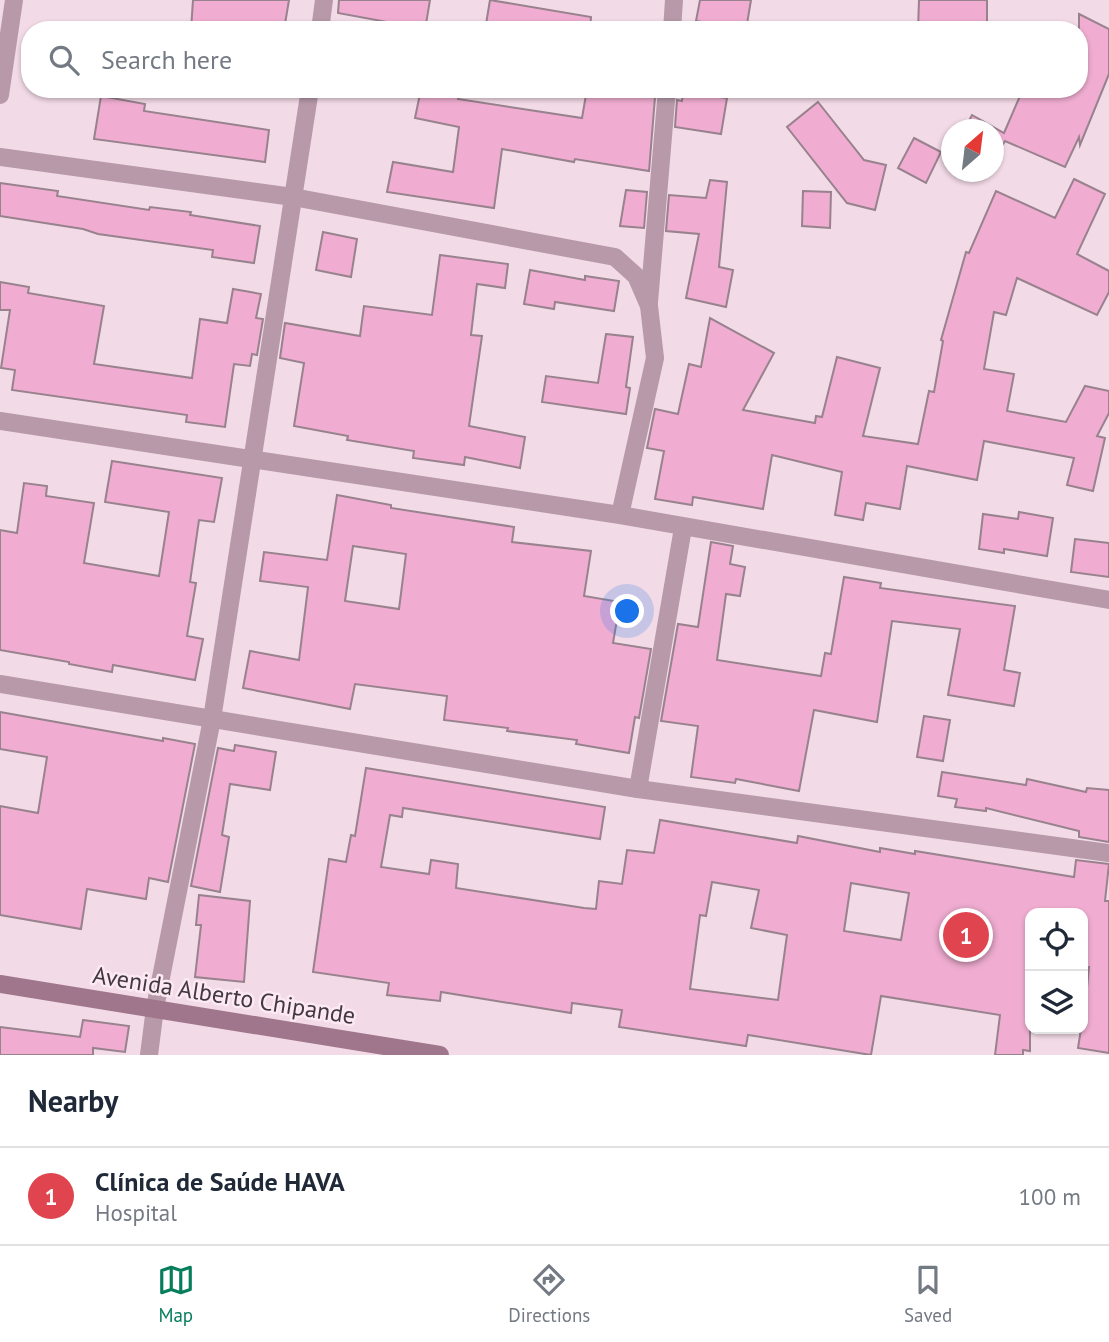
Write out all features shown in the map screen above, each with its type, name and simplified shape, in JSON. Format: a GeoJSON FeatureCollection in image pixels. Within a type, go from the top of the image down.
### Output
{"type":"FeatureCollection","features":[{"type":"Feature","properties":{"kind":"main road","name":"Avenida Alberto Chipande"},"geometry":{"type":"LineString","coordinates":[[0,984],[440,1055]]}},
{"type":"Feature","properties":{"kind":"street"},"geometry":{"type":"LineString","coordinates":[[0,94],[14,0]]}},
{"type":"Feature","properties":{"kind":"street"},"geometry":{"type":"LineString","coordinates":[[321,21],[324,0]]}},
{"type":"Feature","properties":{"kind":"street"},"geometry":{"type":"LineString","coordinates":[[673,21],[674,0]]}},
{"type":"Feature","properties":{"kind":"street"},"geometry":{"type":"LineString","coordinates":[[149,1055],[155,1008],[212,719],[309,98]]}},
{"type":"Feature","properties":{"kind":"street"},"geometry":{"type":"LineString","coordinates":[[620,515],[655,358],[649,306],[666,98]]}},
{"type":"Feature","properties":{"kind":"street"},"geometry":{"type":"LineString","coordinates":[[0,157],[293,197],[615,257],[636,275],[649,306]]}},
{"type":"Feature","properties":{"kind":"street"},"geometry":{"type":"LineString","coordinates":[[0,421],[620,515],[1109,600]]}},
{"type":"Feature","properties":{"kind":"street"},"geometry":{"type":"LineString","coordinates":[[638,789],[684,528]]}},
{"type":"Feature","properties":{"kind":"street"},"geometry":{"type":"LineString","coordinates":[[0,684],[638,789],[1109,853]]}},
{"type":"Feature","properties":{"kind":"building"},"geometry":{"type":"Polygon","coordinates":[[[193,0],[289,0],[286,21],[192,21],[193,0]]]}},
{"type":"Feature","properties":{"kind":"building"},"geometry":{"type":"Polygon","coordinates":[[[339,0],[430,0],[426,21],[382,21],[338,13],[339,0]]]}},
{"type":"Feature","properties":{"kind":"building"},"geometry":{"type":"Polygon","coordinates":[[[490,0],[591,17],[591,21],[486,21],[490,0]]]}},
{"type":"Feature","properties":{"kind":"building"},"geometry":{"type":"Polygon","coordinates":[[[700,0],[751,0],[748,21],[696,21],[700,0]]]}},
{"type":"Feature","properties":{"kind":"building"},"geometry":{"type":"Polygon","coordinates":[[[919,0],[987,0],[987,21],[918,21],[919,0]]]}},
{"type":"Feature","properties":{"kind":"building"},"geometry":{"type":"Polygon","coordinates":[[[1079,14],[1109,29],[1109,74],[1080,145],[1079,137],[1065,167],[1004,143],[1004,133],[1019,98],[1088,98],[1088,21],[1079,21],[1079,14]]]}},
{"type":"Feature","properties":{"kind":"building"},"geometry":{"type":"Polygon","coordinates":[[[101,98],[145,104],[144,111],[269,130],[265,162],[94,139],[101,98]]]}},
{"type":"Feature","properties":{"kind":"building"},"geometry":{"type":"Polygon","coordinates":[[[419,98],[458,98],[582,118],[585,98],[655,98],[649,171],[575,159],[574,162],[502,149],[494,208],[387,192],[393,162],[453,172],[459,127],[415,118],[419,98]]]}},
{"type":"Feature","properties":{"kind":"building"},"geometry":{"type":"Polygon","coordinates":[[[682,98],[727,98],[721,134],[675,127],[677,100],[682,101],[682,98]]]}},
{"type":"Feature","properties":{"kind":"building"},"geometry":{"type":"Polygon","coordinates":[[[818,102],[864,160],[886,165],[875,210],[847,203],[787,127],[818,102]]]}},
{"type":"Feature","properties":{"kind":"building"},"geometry":{"type":"Polygon","coordinates":[[[914,138],[941,152],[926,183],[898,168],[914,138]]]}},
{"type":"Feature","properties":{"kind":"building"},"geometry":{"type":"Polygon","coordinates":[[[1074,179],[1105,194],[1077,254],[1109,271],[1109,292],[1097,315],[1017,278],[1006,315],[994,312],[984,369],[1014,374],[1007,411],[1066,422],[1085,386],[1109,391],[1109,413],[1097,436],[1105,438],[1093,491],[1067,485],[1074,458],[984,441],[977,480],[907,466],[900,509],[866,503],[863,520],[835,515],[842,472],[772,455],[763,509],[693,497],[692,505],[655,499],[664,451],[647,448],[655,409],[678,414],[689,364],[701,367],[710,318],[774,353],[743,410],[815,423],[816,416],[822,417],[837,357],[880,368],[863,436],[918,444],[929,391],[934,392],[943,341],[941,340],[966,252],[969,253],[996,191],[1055,218],[1074,179]]]}},
{"type":"Feature","properties":{"kind":"building"},"geometry":{"type":"Polygon","coordinates":[[[710,180],[727,182],[719,267],[733,270],[726,307],[686,298],[699,234],[666,231],[669,195],[706,198],[710,180]]]}},
{"type":"Feature","properties":{"kind":"building"},"geometry":{"type":"Polygon","coordinates":[[[0,183],[58,191],[57,196],[149,210],[150,207],[191,212],[190,215],[260,226],[254,263],[212,257],[213,250],[98,234],[83,229],[0,216],[0,183]]]}},
{"type":"Feature","properties":{"kind":"building"},"geometry":{"type":"Polygon","coordinates":[[[626,190],[647,192],[644,228],[620,226],[626,190]]]}},
{"type":"Feature","properties":{"kind":"building"},"geometry":{"type":"Polygon","coordinates":[[[803,191],[831,192],[830,228],[802,226],[803,191]]]}},
{"type":"Feature","properties":{"kind":"building"},"geometry":{"type":"Polygon","coordinates":[[[323,232],[357,239],[351,277],[316,270],[323,232]]]}},
{"type":"Feature","properties":{"kind":"building"},"geometry":{"type":"Polygon","coordinates":[[[440,255],[508,264],[505,288],[477,284],[471,335],[482,336],[469,426],[525,437],[520,468],[465,457],[464,465],[413,458],[414,451],[347,440],[348,436],[294,426],[304,363],[280,358],[285,323],[360,336],[364,306],[432,315],[440,255]]]}},
{"type":"Feature","properties":{"kind":"building"},"geometry":{"type":"Polygon","coordinates":[[[530,270],[585,280],[585,276],[619,281],[614,311],[555,302],[554,309],[524,304],[530,270]]]}},
{"type":"Feature","properties":{"kind":"building"},"geometry":{"type":"Polygon","coordinates":[[[0,282],[29,287],[28,293],[104,306],[94,364],[192,378],[200,319],[227,323],[233,289],[261,294],[256,318],[263,319],[257,355],[252,354],[250,366],[234,364],[225,427],[186,422],[187,415],[12,390],[15,370],[1,368],[10,310],[0,310],[0,282]]]}},
{"type":"Feature","properties":{"kind":"building"},"geometry":{"type":"Polygon","coordinates":[[[606,334],[633,337],[626,387],[630,388],[626,414],[542,402],[546,376],[598,383],[606,334]]]}},
{"type":"Feature","properties":{"kind":"building"},"geometry":{"type":"Polygon","coordinates":[[[112,461],[222,478],[214,522],[199,520],[190,582],[196,583],[187,636],[203,639],[195,680],[113,665],[112,672],[0,650],[0,530],[17,533],[24,483],[47,486],[46,496],[94,503],[84,563],[159,576],[169,512],[105,502],[112,461]]]}},
{"type":"Feature","properties":{"kind":"building"},"geometry":{"type":"Polygon","coordinates":[[[337,495],[391,505],[391,508],[514,527],[512,542],[591,551],[584,596],[620,602],[613,643],[651,649],[639,718],[635,717],[629,753],[576,744],[577,740],[444,720],[447,696],[355,684],[350,709],[243,688],[250,651],[299,660],[308,587],[260,581],[264,552],[327,560],[337,495]],[[353,546],[345,601],[399,609],[406,554],[353,546]]]}},
{"type":"Feature","properties":{"kind":"building"},"geometry":{"type":"Polygon","coordinates":[[[1019,512],[1053,518],[1047,556],[1004,549],[1004,553],[979,549],[983,514],[1018,519],[1019,512]]]}},
{"type":"Feature","properties":{"kind":"building"},"geometry":{"type":"Polygon","coordinates":[[[1075,539],[1109,543],[1109,577],[1071,572],[1075,539]]]}},
{"type":"Feature","properties":{"kind":"building"},"geometry":{"type":"Polygon","coordinates":[[[711,542],[733,546],[730,564],[745,567],[740,596],[726,594],[717,660],[821,676],[825,653],[831,654],[844,577],[881,583],[880,588],[1015,606],[1004,670],[1020,673],[1014,706],[948,695],[960,629],[892,621],[877,722],[814,710],[799,791],[736,779],[735,783],[691,777],[698,726],[661,721],[678,624],[698,627],[711,542]]]}},
{"type":"Feature","properties":{"kind":"building"},"geometry":{"type":"Polygon","coordinates":[[[0,712],[163,741],[163,738],[195,744],[168,882],[149,878],[146,899],[87,889],[81,929],[0,915],[0,806],[38,813],[47,757],[0,749],[0,712]]]}},
{"type":"Feature","properties":{"kind":"building"},"geometry":{"type":"Polygon","coordinates":[[[924,716],[950,720],[943,761],[917,757],[924,716]]]}},
{"type":"Feature","properties":{"kind":"building"},"geometry":{"type":"Polygon","coordinates":[[[235,745],[276,752],[270,790],[230,784],[222,835],[229,837],[220,892],[191,886],[218,748],[234,751],[235,745]]]}},
{"type":"Feature","properties":{"kind":"building"},"geometry":{"type":"Polygon","coordinates":[[[366,768],[605,807],[600,839],[403,808],[402,817],[390,815],[381,867],[429,874],[431,860],[458,864],[456,888],[584,908],[596,909],[599,881],[622,884],[627,850],[654,853],[660,820],[797,843],[798,836],[880,852],[880,848],[915,854],[915,851],[1074,877],[1076,860],[1109,864],[1105,901],[1109,901],[1109,1053],[1078,1048],[1080,1034],[1088,1034],[1088,908],[1025,908],[1025,1034],[1030,1034],[1030,1051],[1023,1050],[1023,1055],[995,1055],[1000,1015],[881,996],[871,1055],[748,1035],[746,1046],[619,1027],[622,1010],[572,1003],[571,1013],[441,992],[440,1001],[387,995],[389,983],[313,972],[329,859],[346,862],[351,835],[355,836],[366,768]],[[712,882],[706,916],[700,915],[690,989],[778,1000],[787,935],[751,928],[759,890],[712,882]],[[851,883],[844,931],[901,940],[909,893],[851,883]]]}},
{"type":"Feature","properties":{"kind":"building"},"geometry":{"type":"Polygon","coordinates":[[[942,772],[1026,785],[1027,779],[1086,792],[1087,788],[1109,790],[1109,842],[1079,837],[1079,831],[986,808],[986,811],[955,807],[957,799],[938,796],[942,772]]]}},
{"type":"Feature","properties":{"kind":"building"},"geometry":{"type":"Polygon","coordinates":[[[199,895],[250,901],[244,982],[195,977],[201,925],[196,925],[199,895]]]}},
{"type":"Feature","properties":{"kind":"building"},"geometry":{"type":"Polygon","coordinates":[[[83,1020],[129,1026],[125,1052],[93,1048],[93,1055],[0,1055],[0,1027],[80,1037],[83,1020]]]}},
{"type":"Feature","properties":{"kind":"place","name":"Clínica de Saúde HAVA"},"geometry":{"type":"Point","coordinates":[966,935]}}]}
